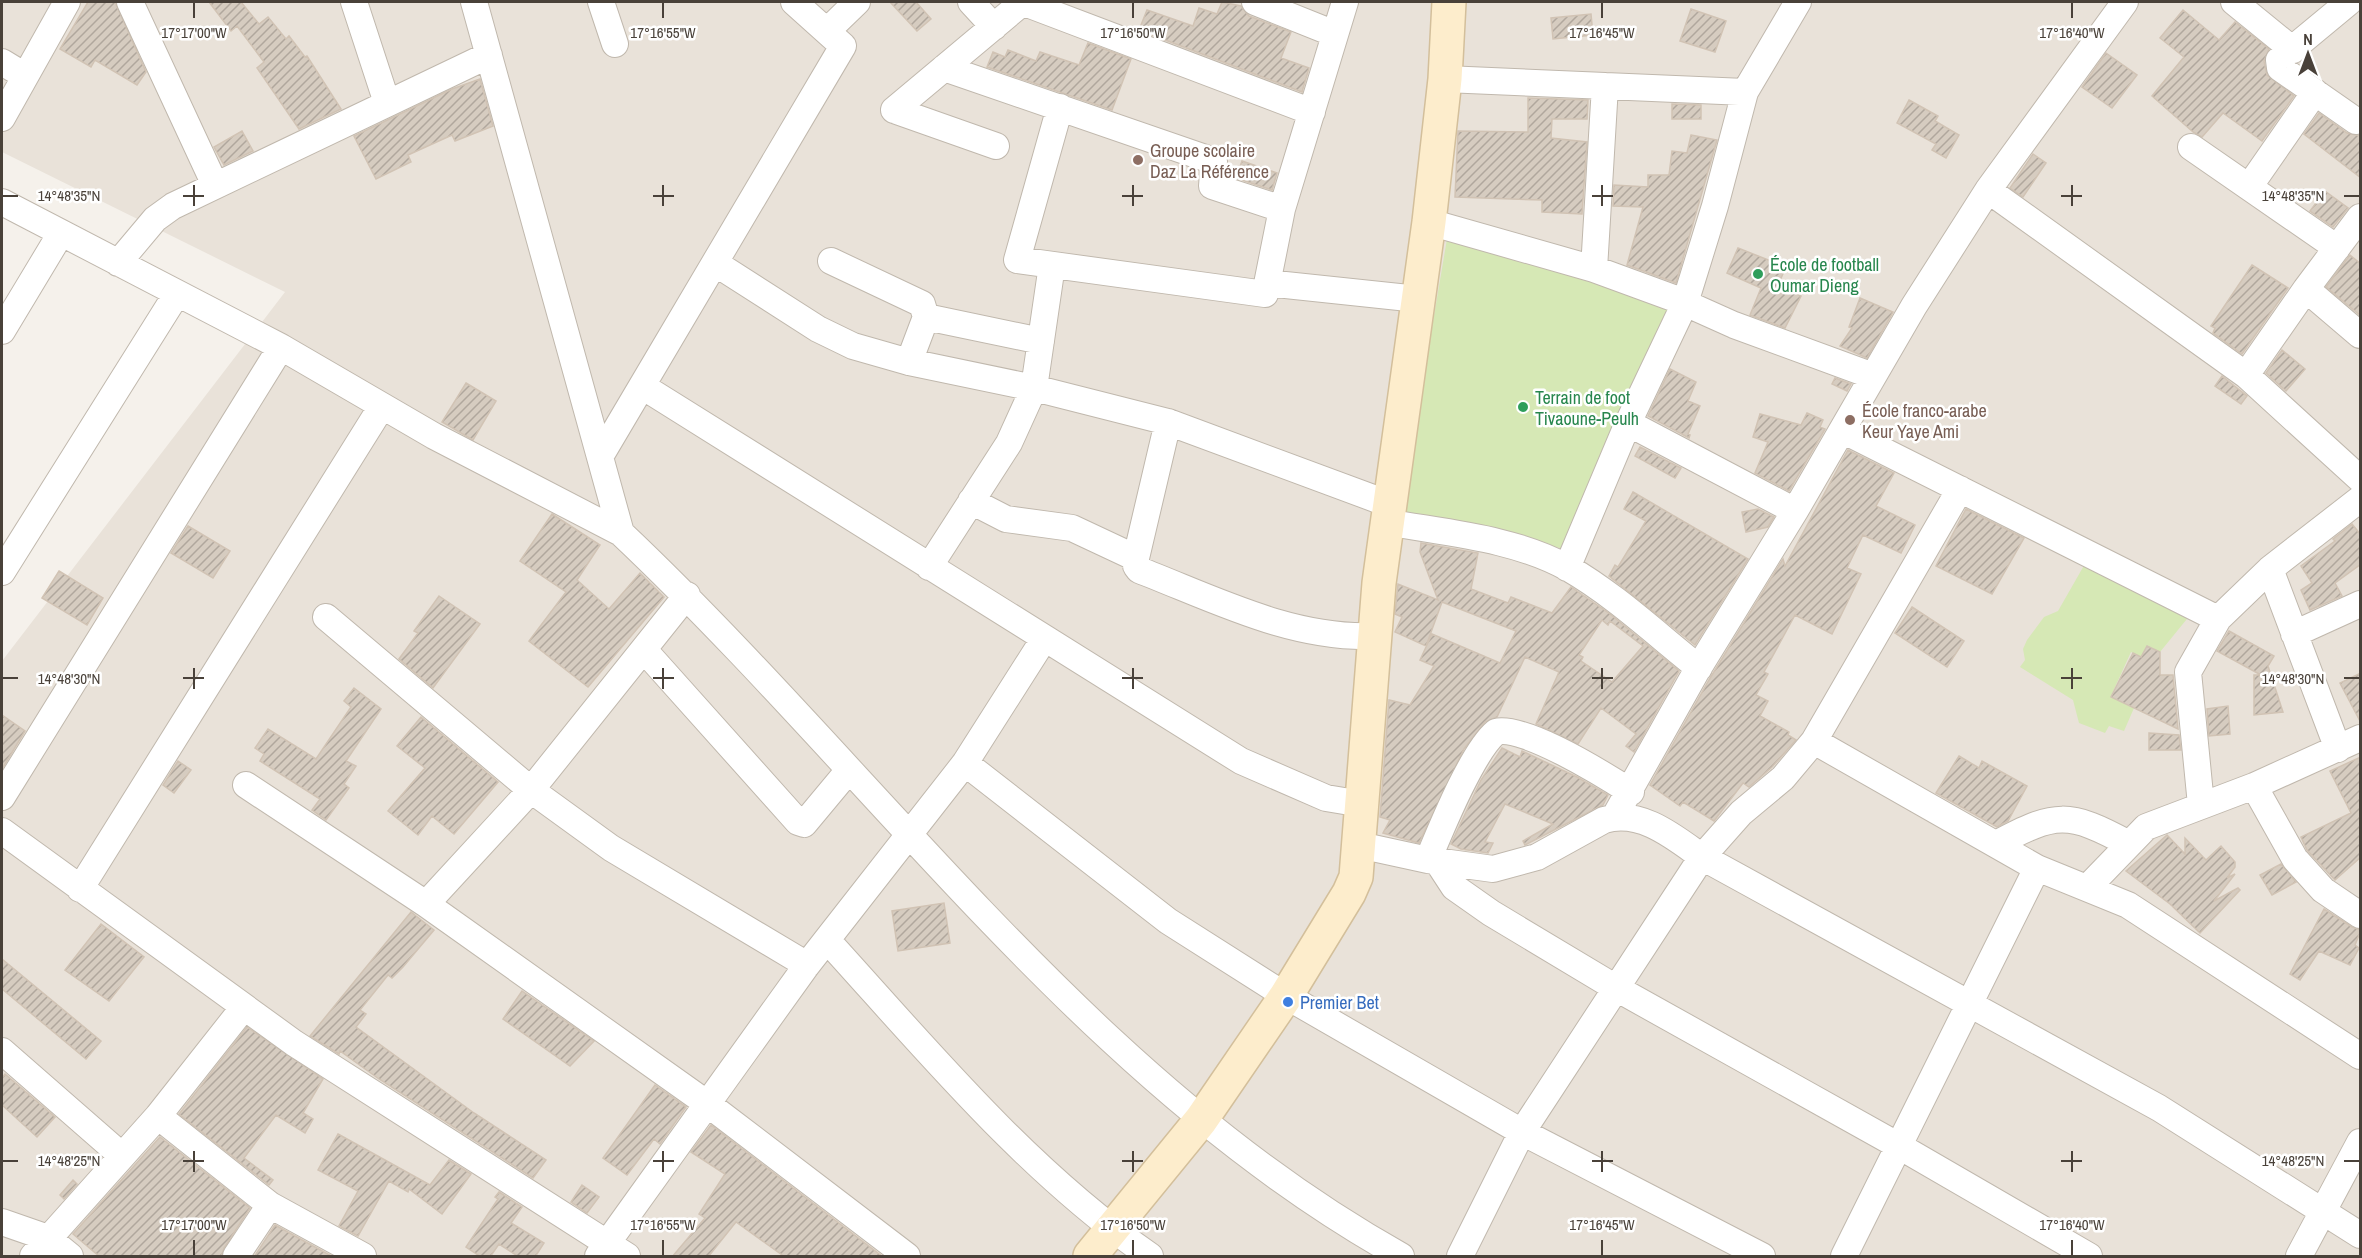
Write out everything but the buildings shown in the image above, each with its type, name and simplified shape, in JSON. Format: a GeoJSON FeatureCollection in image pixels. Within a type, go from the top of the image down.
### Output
{"type":"FeatureCollection","features":[{"type":"Feature","properties":{"kind":"street"},"geometry":{"type":"LineString","coordinates":[[2,118],[68,2]]}},
{"type":"Feature","properties":{"kind":"street"},"geometry":{"type":"LineString","coordinates":[[130,2],[215,185]]}},
{"type":"Feature","properties":{"kind":"street"},"geometry":{"type":"LineString","coordinates":[[354,2],[387,103]]}},
{"type":"Feature","properties":{"kind":"street"},"geometry":{"type":"LineString","coordinates":[[474,2],[621,533]]}},
{"type":"Feature","properties":{"kind":"street"},"geometry":{"type":"LineString","coordinates":[[601,2],[615,44]]}},
{"type":"Feature","properties":{"kind":"street"},"geometry":{"type":"LineString","coordinates":[[601,455],[843,46],[794,2]]}},
{"type":"Feature","properties":{"kind":"street"},"geometry":{"type":"LineString","coordinates":[[827,31],[857,2]]}},
{"type":"Feature","properties":{"kind":"street"},"geometry":{"type":"LineString","coordinates":[[971,2],[994,27]]}},
{"type":"Feature","properties":{"kind":"street"},"geometry":{"type":"LineString","coordinates":[[996,147],[894,110],[1023,2],[1312,112]]}},
{"type":"Feature","properties":{"kind":"street"},"geometry":{"type":"LineString","coordinates":[[1255,2],[1335,34]]}},
{"type":"Feature","properties":{"kind":"street"},"geometry":{"type":"LineString","coordinates":[[1060,107],[1017,260],[1265,294],[1282,209],[1345,2]]}},
{"type":"Feature","properties":{"kind":"street"},"geometry":{"type":"LineString","coordinates":[[1090,1257],[1201,1120],[1286,996],[1353,886],[1359,845],[1373,636],[1429,222],[1445,79],[1449,2]]}},
{"type":"Feature","properties":{"kind":"street"},"geometry":{"type":"LineString","coordinates":[[1567,568],[1628,423],[1685,303],[1715,206],[1745,92],[1798,2]]}},
{"type":"Feature","properties":{"kind":"street"},"geometry":{"type":"LineString","coordinates":[[1615,816],[1699,668],[1795,511],[1873,375],[1988,190],[2125,2]]}},
{"type":"Feature","properties":{"kind":"street"},"geometry":{"type":"LineString","coordinates":[[2234,2],[2293,50]]}},
{"type":"Feature","properties":{"kind":"street"},"geometry":{"type":"LineString","coordinates":[[2349,2],[2279,60],[2280,68],[2356,122]]}},
{"type":"Feature","properties":{"kind":"street"},"geometry":{"type":"LineString","coordinates":[[118,262],[155,219],[173,206],[489,55]]}},
{"type":"Feature","properties":{"kind":"street"},"geometry":{"type":"LineString","coordinates":[[2,62],[25,76]]}},
{"type":"Feature","properties":{"kind":"street"},"geometry":{"type":"LineString","coordinates":[[944,68],[1214,161],[1212,186],[1282,209]]}},
{"type":"Feature","properties":{"kind":"street"},"geometry":{"type":"LineString","coordinates":[[1445,79],[1745,92]]}},
{"type":"Feature","properties":{"kind":"street"},"geometry":{"type":"LineString","coordinates":[[1594,269],[1605,86]]}},
{"type":"Feature","properties":{"kind":"street"},"geometry":{"type":"LineString","coordinates":[[2249,187],[2315,92]]}},
{"type":"Feature","properties":{"kind":"street"},"geometry":{"type":"LineString","coordinates":[[2191,147],[2337,248]]}},
{"type":"Feature","properties":{"kind":"street"},"geometry":{"type":"LineString","coordinates":[[1988,190],[2246,375],[2361,479]]}},
{"type":"Feature","properties":{"kind":"street"},"geometry":{"type":"LineString","coordinates":[[2,202],[176,295],[281,347],[382,406],[621,533],[687,596],[907,834],[1094,1023],[1201,1120],[1353,1230],[1401,1257]]}},
{"type":"Feature","properties":{"kind":"street"},"geometry":{"type":"LineString","coordinates":[[2246,375],[2306,289],[2361,217]]}},
{"type":"Feature","properties":{"kind":"street"},"geometry":{"type":"LineString","coordinates":[[1429,222],[1594,269],[1685,303],[1734,325],[1873,375]]}},
{"type":"Feature","properties":{"kind":"street"},"geometry":{"type":"LineString","coordinates":[[2,331],[61,233]]}},
{"type":"Feature","properties":{"kind":"street"},"geometry":{"type":"LineString","coordinates":[[831,261],[922,304],[926,317],[909,362]]}},
{"type":"Feature","properties":{"kind":"street"},"geometry":{"type":"LineString","coordinates":[[715,263],[818,329],[853,346],[909,362],[1034,388],[1168,422],[1388,513],[1535,554],[1567,568],[1598,588],[1699,668]]}},
{"type":"Feature","properties":{"kind":"street"},"geometry":{"type":"LineString","coordinates":[[929,567],[1010,442],[1034,388],[1052,265]]}},
{"type":"Feature","properties":{"kind":"street"},"geometry":{"type":"LineString","coordinates":[[1268,283],[1418,299]]}},
{"type":"Feature","properties":{"kind":"street"},"geometry":{"type":"LineString","coordinates":[[2306,289],[2361,335]]}},
{"type":"Feature","properties":{"kind":"street"},"geometry":{"type":"LineString","coordinates":[[2,572],[11,536],[176,295]]}},
{"type":"Feature","properties":{"kind":"street"},"geometry":{"type":"LineString","coordinates":[[926,317],[1041,341]]}},
{"type":"Feature","properties":{"kind":"street"},"geometry":{"type":"LineString","coordinates":[[2,797],[281,347]]}},
{"type":"Feature","properties":{"kind":"street"},"geometry":{"type":"LineString","coordinates":[[642,386],[1241,760],[1326,798],[1362,804]]}},
{"type":"Feature","properties":{"kind":"street"},"geometry":{"type":"LineString","coordinates":[[80,889],[382,406]]}},
{"type":"Feature","properties":{"kind":"street"},"geometry":{"type":"LineString","coordinates":[[1168,422],[1136,558],[1136,566],[1139,570],[1269,620],[1318,633],[1347,637],[1373,636]]}},
{"type":"Feature","properties":{"kind":"street"},"geometry":{"type":"LineString","coordinates":[[1628,423],[1795,511]]}},
{"type":"Feature","properties":{"kind":"street"},"geometry":{"type":"LineString","coordinates":[[1842,430],[2218,619]]}},
{"type":"Feature","properties":{"kind":"street"},"geometry":{"type":"LineString","coordinates":[[1460,1257],[1522,1132],[1702,857],[1741,813],[1783,778],[1814,741],[1960,489]]}},
{"type":"Feature","properties":{"kind":"street"},"geometry":{"type":"LineString","coordinates":[[2201,805],[2188,672],[2218,619],[2270,569],[2361,500]]}},
{"type":"Feature","properties":{"kind":"street"},"geometry":{"type":"LineString","coordinates":[[971,501],[1006,519],[1072,528],[1136,558]]}},
{"type":"Feature","properties":{"kind":"street"},"geometry":{"type":"LineString","coordinates":[[2087,888],[2146,827],[2254,786],[2349,743],[2294,634],[2270,569]]}},
{"type":"Feature","properties":{"kind":"street"},"geometry":{"type":"LineString","coordinates":[[426,904],[531,790],[687,596]]}},
{"type":"Feature","properties":{"kind":"street"},"geometry":{"type":"LineString","coordinates":[[2294,634],[2361,604]]}},
{"type":"Feature","properties":{"kind":"street"},"geometry":{"type":"LineString","coordinates":[[326,617],[531,790],[611,848],[807,965]]}},
{"type":"Feature","properties":{"kind":"street"},"geometry":{"type":"LineString","coordinates":[[2,831],[294,1043],[610,1252],[807,965],[964,763],[1044,639]]}},
{"type":"Feature","properties":{"kind":"street"},"geometry":{"type":"LineString","coordinates":[[645,651],[798,822],[804,824],[808,820],[849,770]]}},
{"type":"Feature","properties":{"kind":"street"},"geometry":{"type":"LineString","coordinates":[[1432,860],[1453,803],[1485,745],[1496,732],[1509,731],[1568,755],[1630,792]]}},
{"type":"Feature","properties":{"kind":"street"},"geometry":{"type":"LineString","coordinates":[[1814,741],[2037,868],[2127,905],[2361,1056]]}},
{"type":"Feature","properties":{"kind":"street"},"geometry":{"type":"LineString","coordinates":[[964,763],[1168,921],[1286,996],[1522,1132],[1762,1257]]}},
{"type":"Feature","properties":{"kind":"street"},"geometry":{"type":"LineString","coordinates":[[246,784],[426,904],[709,1105],[907,1257]]}},
{"type":"Feature","properties":{"kind":"street"},"geometry":{"type":"LineString","coordinates":[[2254,786],[2295,859],[2323,891],[2361,915]]}},
{"type":"Feature","properties":{"kind":"street"},"geometry":{"type":"LineString","coordinates":[[1359,845],[1432,860],[1493,869],[1537,857],[1590,825],[1615,816],[1644,821],[1670,835],[1702,857],[2159,1108],[2361,1235]]}},
{"type":"Feature","properties":{"kind":"street"},"geometry":{"type":"LineString","coordinates":[[1996,844],[2036,823],[2064,819],[2084,821],[2128,844]]}},
{"type":"Feature","properties":{"kind":"street"},"geometry":{"type":"LineString","coordinates":[[1432,860],[1454,887],[1465,896],[1616,988],[1899,1146],[2089,1257]]}},
{"type":"Feature","properties":{"kind":"street"},"geometry":{"type":"LineString","coordinates":[[1844,1257],[2037,868]]}},
{"type":"Feature","properties":{"kind":"street"},"geometry":{"type":"LineString","coordinates":[[827,940],[1001,1130],[1112,1230],[1150,1257]]}},
{"type":"Feature","properties":{"kind":"street"},"geometry":{"type":"LineString","coordinates":[[40,1247],[158,1116],[244,1007]]}},
{"type":"Feature","properties":{"kind":"street"},"geometry":{"type":"LineString","coordinates":[[2,1051],[121,1155]]}},
{"type":"Feature","properties":{"kind":"street"},"geometry":{"type":"LineString","coordinates":[[158,1116],[270,1205],[363,1257]]}},
{"type":"Feature","properties":{"kind":"street"},"geometry":{"type":"LineString","coordinates":[[2299,1257],[2361,1142]]}},
{"type":"Feature","properties":{"kind":"street"},"geometry":{"type":"LineString","coordinates":[[236,1257],[270,1205]]}},
{"type":"Feature","properties":{"kind":"street"},"geometry":{"type":"LineString","coordinates":[[2,1222],[40,1247],[70,1257]]}},
{"type":"Feature","properties":{"kind":"shaded area"},"geometry":{"type":"Polygon","coordinates":[[[2,2],[2360,2],[2360,1256],[2,1256],[2,661],[285,292],[2,152],[2,2]]]}},
{"type":"Feature","properties":{"kind":"green space","name":"Terrain de foot Tivaoune-Peulh"},"geometry":{"type":"Polygon","coordinates":[[[1448,233],[1673,304],[1564,549],[1401,511],[1448,233]]]}},
{"type":"Feature","properties":{"kind":"green space"},"geometry":{"type":"Polygon","coordinates":[[[2086,562],[2191,614],[2160,652],[2147,646],[2141,657],[2131,652],[2111,696],[2134,708],[2124,731],[2109,726],[2105,733],[2079,723],[2073,700],[2020,667],[2025,660],[2023,649],[2027,640],[2044,617],[2058,611],[2086,562]]]}},
{"type":"Feature","properties":{"kind":"place","name":"Groupe scolaire Daz La Référence"},"geometry":{"type":"Point","coordinates":[1138,160]}},
{"type":"Feature","properties":{"kind":"place","name":"École de football Oumar Dieng"},"geometry":{"type":"Point","coordinates":[1758,274]}},
{"type":"Feature","properties":{"kind":"place","name":"Terrain de foot Tivaoune-Peulh"},"geometry":{"type":"Point","coordinates":[1523,407]}},
{"type":"Feature","properties":{"kind":"place","name":"École franco-arabe Keur Yaye Ami"},"geometry":{"type":"Point","coordinates":[1850,420]}},
{"type":"Feature","properties":{"kind":"place","name":"Premier Bet"},"geometry":{"type":"Point","coordinates":[1288,1002]}}]}
